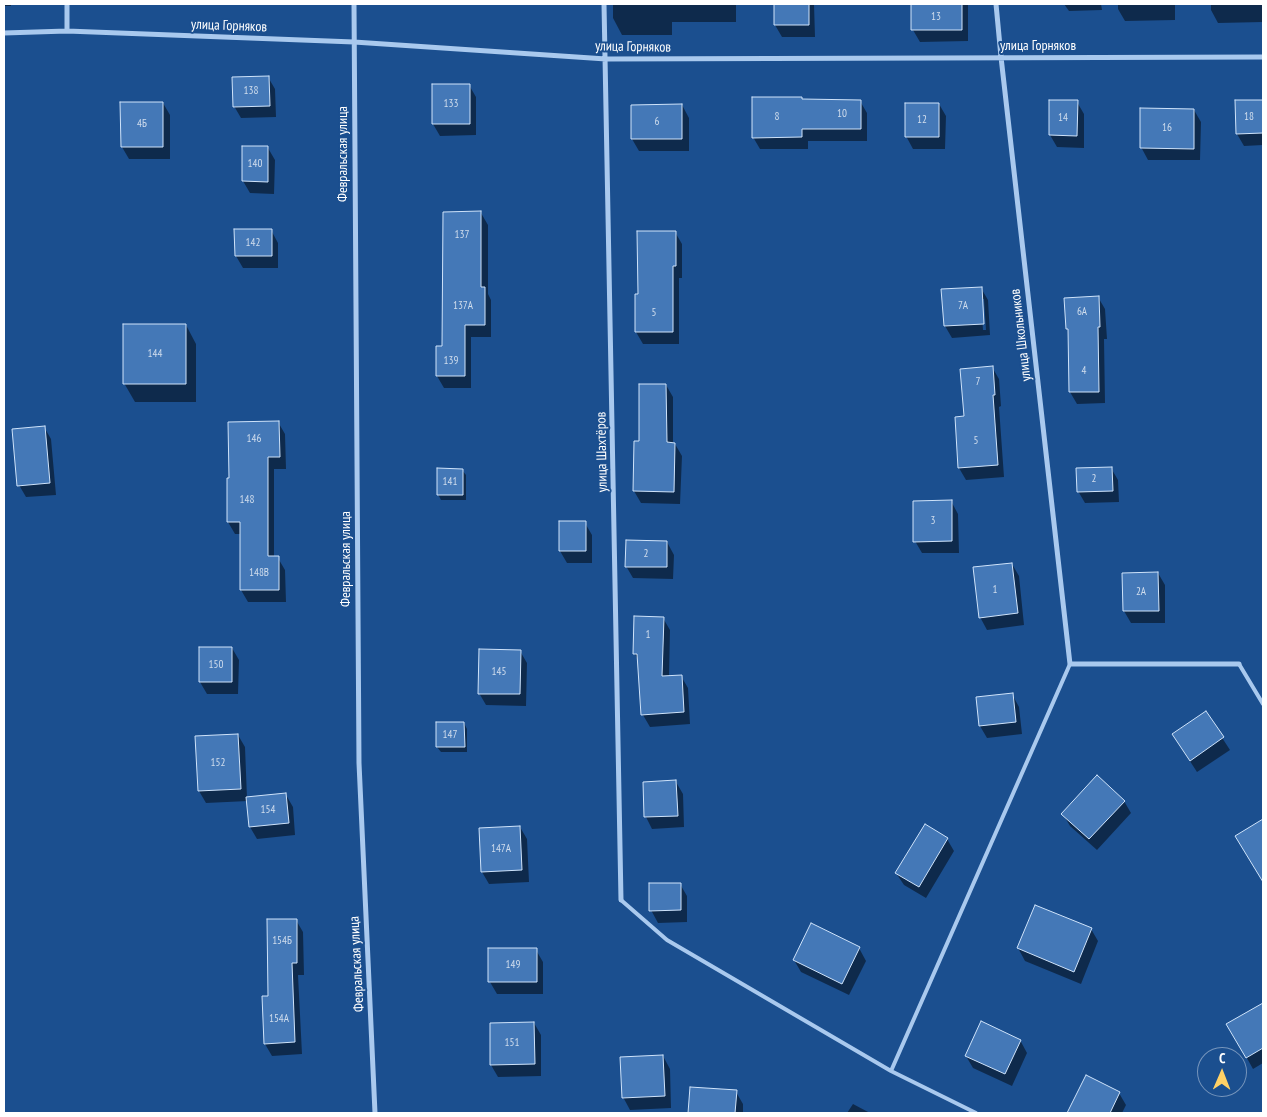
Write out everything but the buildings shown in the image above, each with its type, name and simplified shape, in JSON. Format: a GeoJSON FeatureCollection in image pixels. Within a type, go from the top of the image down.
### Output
{"type":"FeatureCollection","features":[{"type":"Feature","properties":{"kind":"street"},"geometry":{"type":"LineString","coordinates":[[67,4],[67,31]]}},
{"type":"Feature","properties":{"kind":"street","name":"Февральская улица"},"geometry":{"type":"LineString","coordinates":[[354,4],[359,763],[375,1113]]}},
{"type":"Feature","properties":{"kind":"street","name":"улица Шахтёров"},"geometry":{"type":"LineString","coordinates":[[604,4],[622,900]]}},
{"type":"Feature","properties":{"kind":"street","name":"улица Школьников"},"geometry":{"type":"LineString","coordinates":[[996,4],[1070,664]]}},
{"type":"Feature","properties":{"kind":"street","name":"улица Горняков"},"geometry":{"type":"LineString","coordinates":[[4,32],[67,31],[354,42],[606,59],[1263,57]]}},
{"type":"Feature","properties":{"kind":"street"},"geometry":{"type":"LineString","coordinates":[[1070,664],[1239,664]]}},
{"type":"Feature","properties":{"kind":"lane"},"geometry":{"type":"LineString","coordinates":[[891,1071],[1070,664]]}},
{"type":"Feature","properties":{"kind":"lane"},"geometry":{"type":"LineString","coordinates":[[1239,664],[1263,704]]}},
{"type":"Feature","properties":{"kind":"lane"},"geometry":{"type":"LineString","coordinates":[[622,900],[667,940],[891,1071],[976,1113]]}}]}
